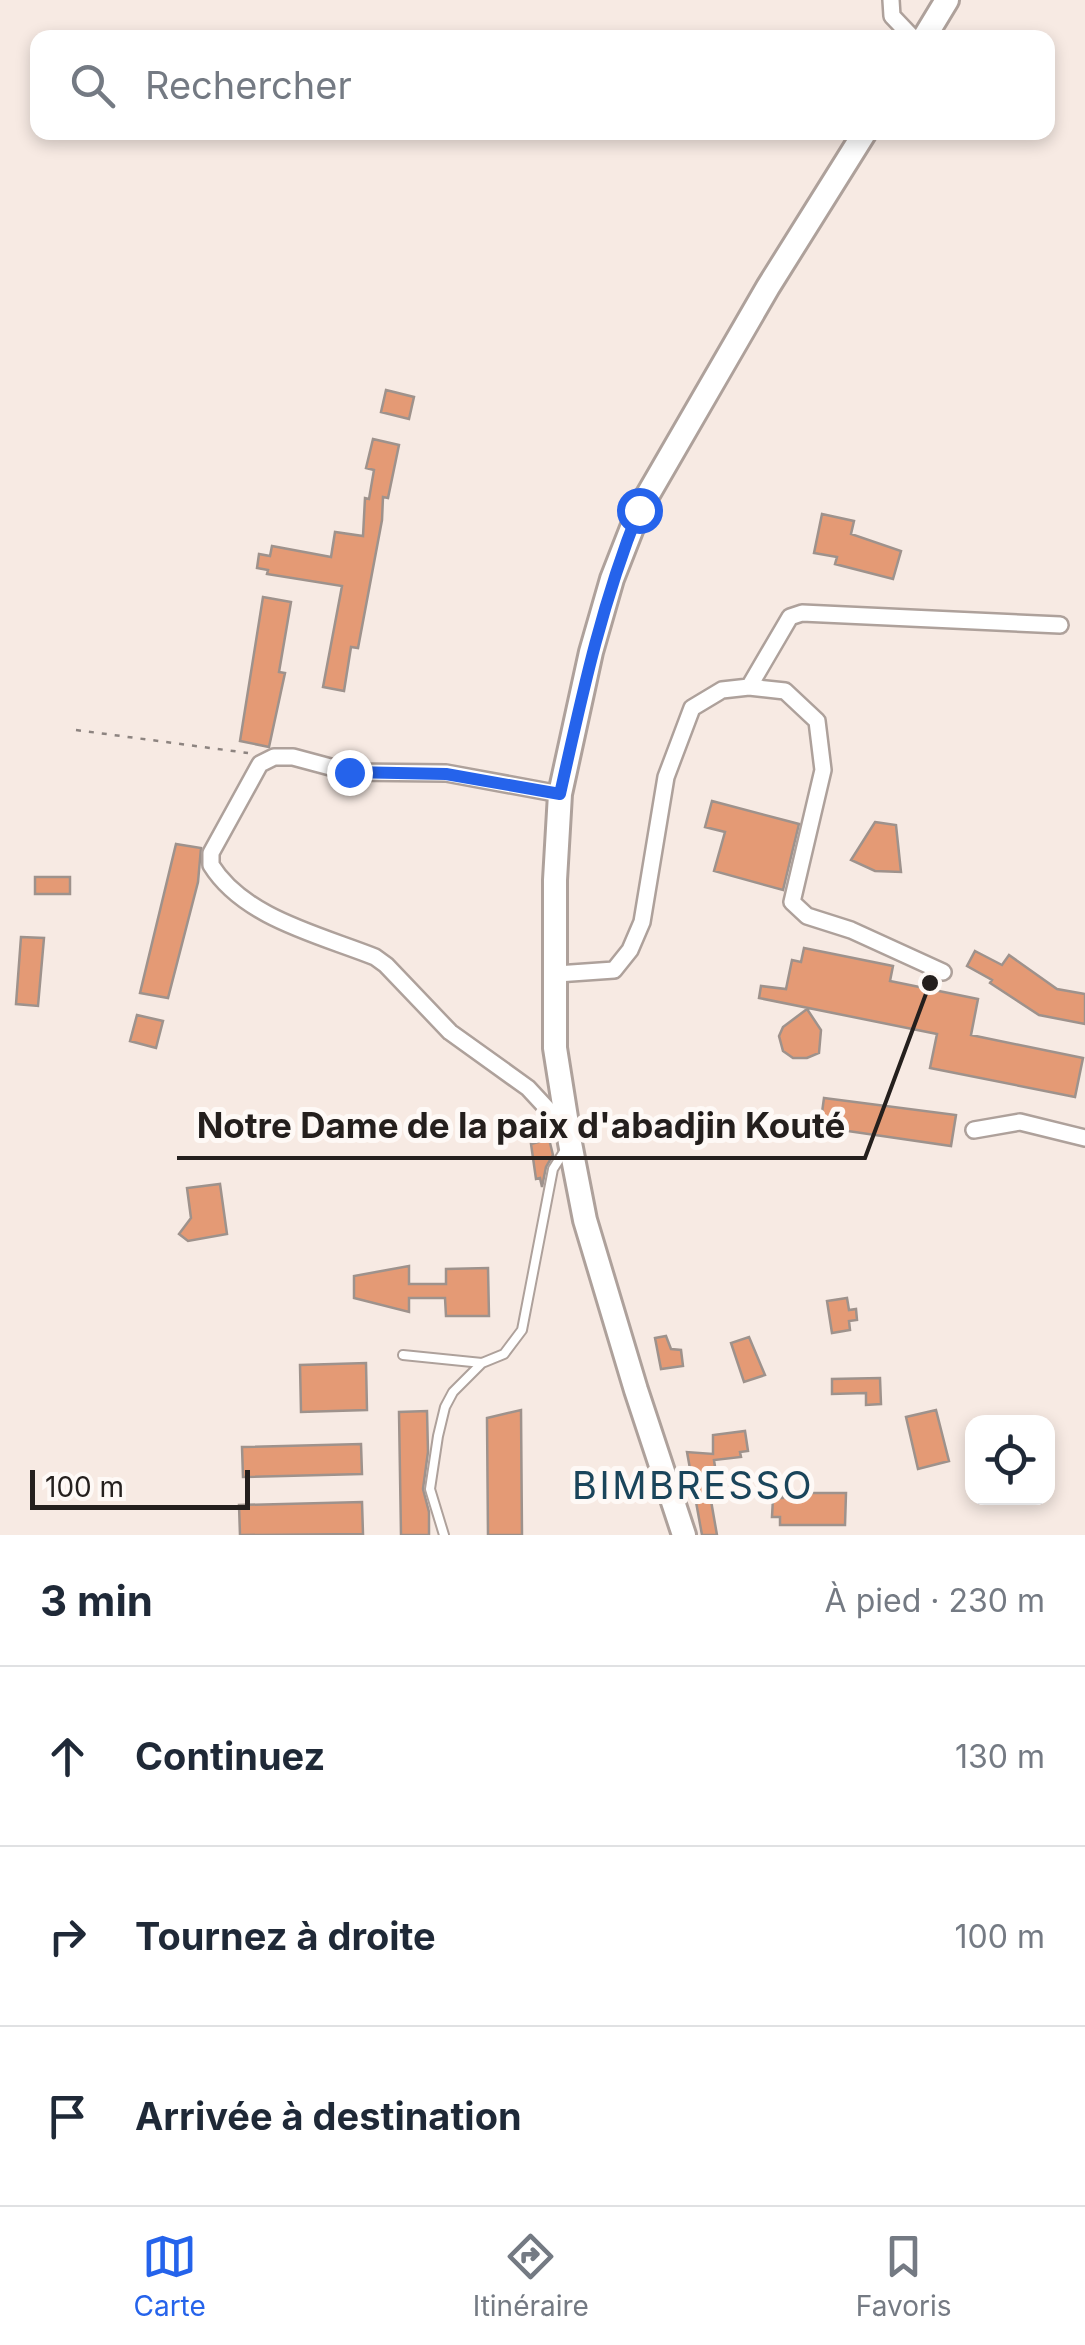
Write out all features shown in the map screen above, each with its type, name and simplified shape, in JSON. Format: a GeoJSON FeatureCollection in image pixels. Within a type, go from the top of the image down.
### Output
{"type":"FeatureCollection","features":[{"type":"Feature","properties":{"kind":"street"},"geometry":{"type":"LineString","coordinates":[[891,0],[892,16],[905,30]]}},
{"type":"Feature","properties":{"kind":"street"},"geometry":{"type":"LineString","coordinates":[[929,30],[947,0]]}},
{"type":"Feature","properties":{"kind":"street"},"geometry":{"type":"LineString","coordinates":[[684,1535],[585,1220],[569,1137],[556,1048],[555,880],[560,794],[601,615],[639,510],[768,287],[860,140]]}},
{"type":"Feature","properties":{"kind":"street"},"geometry":{"type":"LineString","coordinates":[[749,687],[790,617],[802,614],[1060,625]]}},
{"type":"Feature","properties":{"kind":"street"},"geometry":{"type":"LineString","coordinates":[[556,974],[614,970],[630,950],[642,922],[666,776],[692,708],[722,690],[749,687],[784,690],[817,720],[823,770],[792,902],[807,916],[851,930],[943,972]]}},
{"type":"Feature","properties":{"kind":"street"},"geometry":{"type":"LineString","coordinates":[[560,794],[446,774],[349,772],[293,757],[274,757],[260,764],[211,852],[210,865],[241,897],[274,917],[375,957],[386,965],[450,1032],[528,1088],[569,1137]]}},
{"type":"Feature","properties":{"kind":"street"},"geometry":{"type":"LineString","coordinates":[[974,1130],[1020,1122],[1085,1138]]}},
{"type":"Feature","properties":{"kind":"lane"},"geometry":{"type":"LineString","coordinates":[[444,1535],[430,1489],[445,1407],[453,1392],[482,1363],[504,1354],[522,1330],[553,1169],[569,1137]]}},
{"type":"Feature","properties":{"kind":"lane"},"geometry":{"type":"LineString","coordinates":[[404,1356],[482,1363]]}},
{"type":"Feature","properties":{"kind":"path"},"geometry":{"type":"LineString","coordinates":[[76,730],[274,757]]}},
{"type":"Feature","properties":{"kind":"building"},"geometry":{"type":"Polygon","coordinates":[[[386,390],[414,397],[409,419],[381,412],[386,390]]]}},
{"type":"Feature","properties":{"kind":"building"},"geometry":{"type":"Polygon","coordinates":[[[373,439],[399,445],[388,498],[383,497],[358,648],[351,647],[344,691],[323,687],[342,586],[267,574],[268,570],[257,568],[259,554],[270,556],[272,546],[331,557],[335,532],[363,536],[365,498],[369,499],[374,470],[366,468],[373,439]]]}},
{"type":"Feature","properties":{"kind":"building"},"geometry":{"type":"Polygon","coordinates":[[[822,514],[854,521],[851,534],[901,551],[893,579],[835,564],[837,557],[814,553],[822,514]]]}},
{"type":"Feature","properties":{"kind":"building"},"geometry":{"type":"Polygon","coordinates":[[[263,597],[291,602],[279,672],[285,673],[269,747],[240,741],[263,597]]]}},
{"type":"Feature","properties":{"kind":"building"},"geometry":{"type":"Polygon","coordinates":[[[712,801],[799,824],[783,890],[714,871],[725,832],[705,827],[712,801]]]}},
{"type":"Feature","properties":{"kind":"building"},"geometry":{"type":"Polygon","coordinates":[[[875,822],[896,825],[901,872],[875,871],[851,860],[875,822]]]}},
{"type":"Feature","properties":{"kind":"building"},"geometry":{"type":"Polygon","coordinates":[[[176,844],[201,848],[198,882],[168,998],[140,993],[176,844]]]}},
{"type":"Feature","properties":{"kind":"building"},"geometry":{"type":"Polygon","coordinates":[[[35,877],[70,877],[70,894],[35,894],[35,877]]]}},
{"type":"Feature","properties":{"kind":"building"},"geometry":{"type":"Polygon","coordinates":[[[21,937],[44,938],[38,1006],[16,1004],[21,937]]]}},
{"type":"Feature","properties":{"kind":"building"},"geometry":{"type":"Polygon","coordinates":[[[804,948],[893,966],[890,981],[978,999],[971,1035],[1083,1058],[1075,1097],[930,1068],[937,1034],[759,998],[761,986],[786,989],[792,960],[801,962],[804,948]]]}},
{"type":"Feature","properties":{"kind":"building"},"geometry":{"type":"Polygon","coordinates":[[[975,951],[1002,965],[1009,955],[1057,989],[1085,994],[1085,1024],[1039,1015],[990,983],[992,980],[967,966],[975,951]]]}},
{"type":"Feature","properties":{"kind":"building"},"geometry":{"type":"Polygon","coordinates":[[[807,1009],[821,1030],[819,1053],[793,1058],[783,1051],[779,1036],[783,1027],[807,1009]]]}},
{"type":"Feature","properties":{"kind":"building"},"geometry":{"type":"Polygon","coordinates":[[[137,1015],[163,1021],[156,1048],[130,1041],[137,1015]]]}},
{"type":"Feature","properties":{"kind":"building"},"geometry":{"type":"Polygon","coordinates":[[[824,1098],[956,1115],[951,1146],[820,1127],[824,1098]]]}},
{"type":"Feature","properties":{"kind":"building"},"geometry":{"type":"Polygon","coordinates":[[[549,1139],[553,1155],[542,1187],[540,1178],[536,1179],[531,1144],[549,1139]]]}},
{"type":"Feature","properties":{"kind":"building"},"geometry":{"type":"Polygon","coordinates":[[[220,1184],[227,1234],[188,1241],[179,1234],[191,1218],[187,1188],[220,1184]]]}},
{"type":"Feature","properties":{"kind":"building"},"geometry":{"type":"Polygon","coordinates":[[[409,1266],[409,1284],[446,1284],[446,1269],[488,1268],[489,1316],[446,1316],[445,1298],[409,1298],[409,1312],[354,1298],[354,1276],[409,1266]]]}},
{"type":"Feature","properties":{"kind":"building"},"geometry":{"type":"Polygon","coordinates":[[[847,1298],[849,1310],[856,1309],[857,1320],[849,1321],[850,1330],[832,1333],[827,1301],[847,1298]]]}},
{"type":"Feature","properties":{"kind":"building"},"geometry":{"type":"Polygon","coordinates":[[[666,1336],[671,1349],[681,1350],[683,1366],[661,1369],[655,1338],[666,1336]]]}},
{"type":"Feature","properties":{"kind":"building"},"geometry":{"type":"Polygon","coordinates":[[[749,1337],[765,1375],[744,1382],[731,1343],[749,1337]]]}},
{"type":"Feature","properties":{"kind":"building"},"geometry":{"type":"Polygon","coordinates":[[[366,1363],[367,1410],[301,1412],[300,1365],[366,1363]]]}},
{"type":"Feature","properties":{"kind":"building"},"geometry":{"type":"Polygon","coordinates":[[[880,1378],[881,1404],[866,1405],[866,1393],[832,1394],[832,1379],[880,1378]]]}},
{"type":"Feature","properties":{"kind":"building"},"geometry":{"type":"Polygon","coordinates":[[[521,1410],[522,1535],[488,1535],[487,1418],[521,1410]]]}},
{"type":"Feature","properties":{"kind":"building"},"geometry":{"type":"Polygon","coordinates":[[[936,1410],[949,1461],[918,1469],[906,1417],[936,1410]]]}},
{"type":"Feature","properties":{"kind":"building"},"geometry":{"type":"Polygon","coordinates":[[[427,1411],[428,1452],[423,1489],[429,1535],[401,1535],[399,1412],[427,1411]]]}},
{"type":"Feature","properties":{"kind":"building"},"geometry":{"type":"Polygon","coordinates":[[[745,1431],[748,1451],[740,1452],[741,1457],[714,1460],[719,1494],[710,1495],[717,1535],[702,1535],[687,1452],[713,1454],[713,1435],[745,1431]]]}},
{"type":"Feature","properties":{"kind":"building"},"geometry":{"type":"Polygon","coordinates":[[[361,1444],[362,1474],[243,1477],[242,1447],[361,1444]]]}},
{"type":"Feature","properties":{"kind":"building"},"geometry":{"type":"Polygon","coordinates":[[[783,1493],[846,1493],[845,1525],[780,1525],[780,1517],[772,1517],[773,1498],[783,1498],[783,1493]]]}},
{"type":"Feature","properties":{"kind":"building"},"geometry":{"type":"Polygon","coordinates":[[[362,1502],[363,1534],[240,1535],[239,1505],[362,1502]]]}},
{"type":"Feature","properties":{"kind":"place","name":"Notre Dame de la paix d'abadjin Kouté"},"geometry":{"type":"Point","coordinates":[930,983]}},
{"type":"Feature","properties":{"kind":"district","name":"BIMBRESSO"},"geometry":{"type":"Point","coordinates":[693,1486]}},
{"type":"Feature","properties":{"kind":"route"},"geometry":{"type":"LineString","coordinates":[[349,772],[446,774],[560,794],[591,652],[612,579],[639,510]]}}]}
